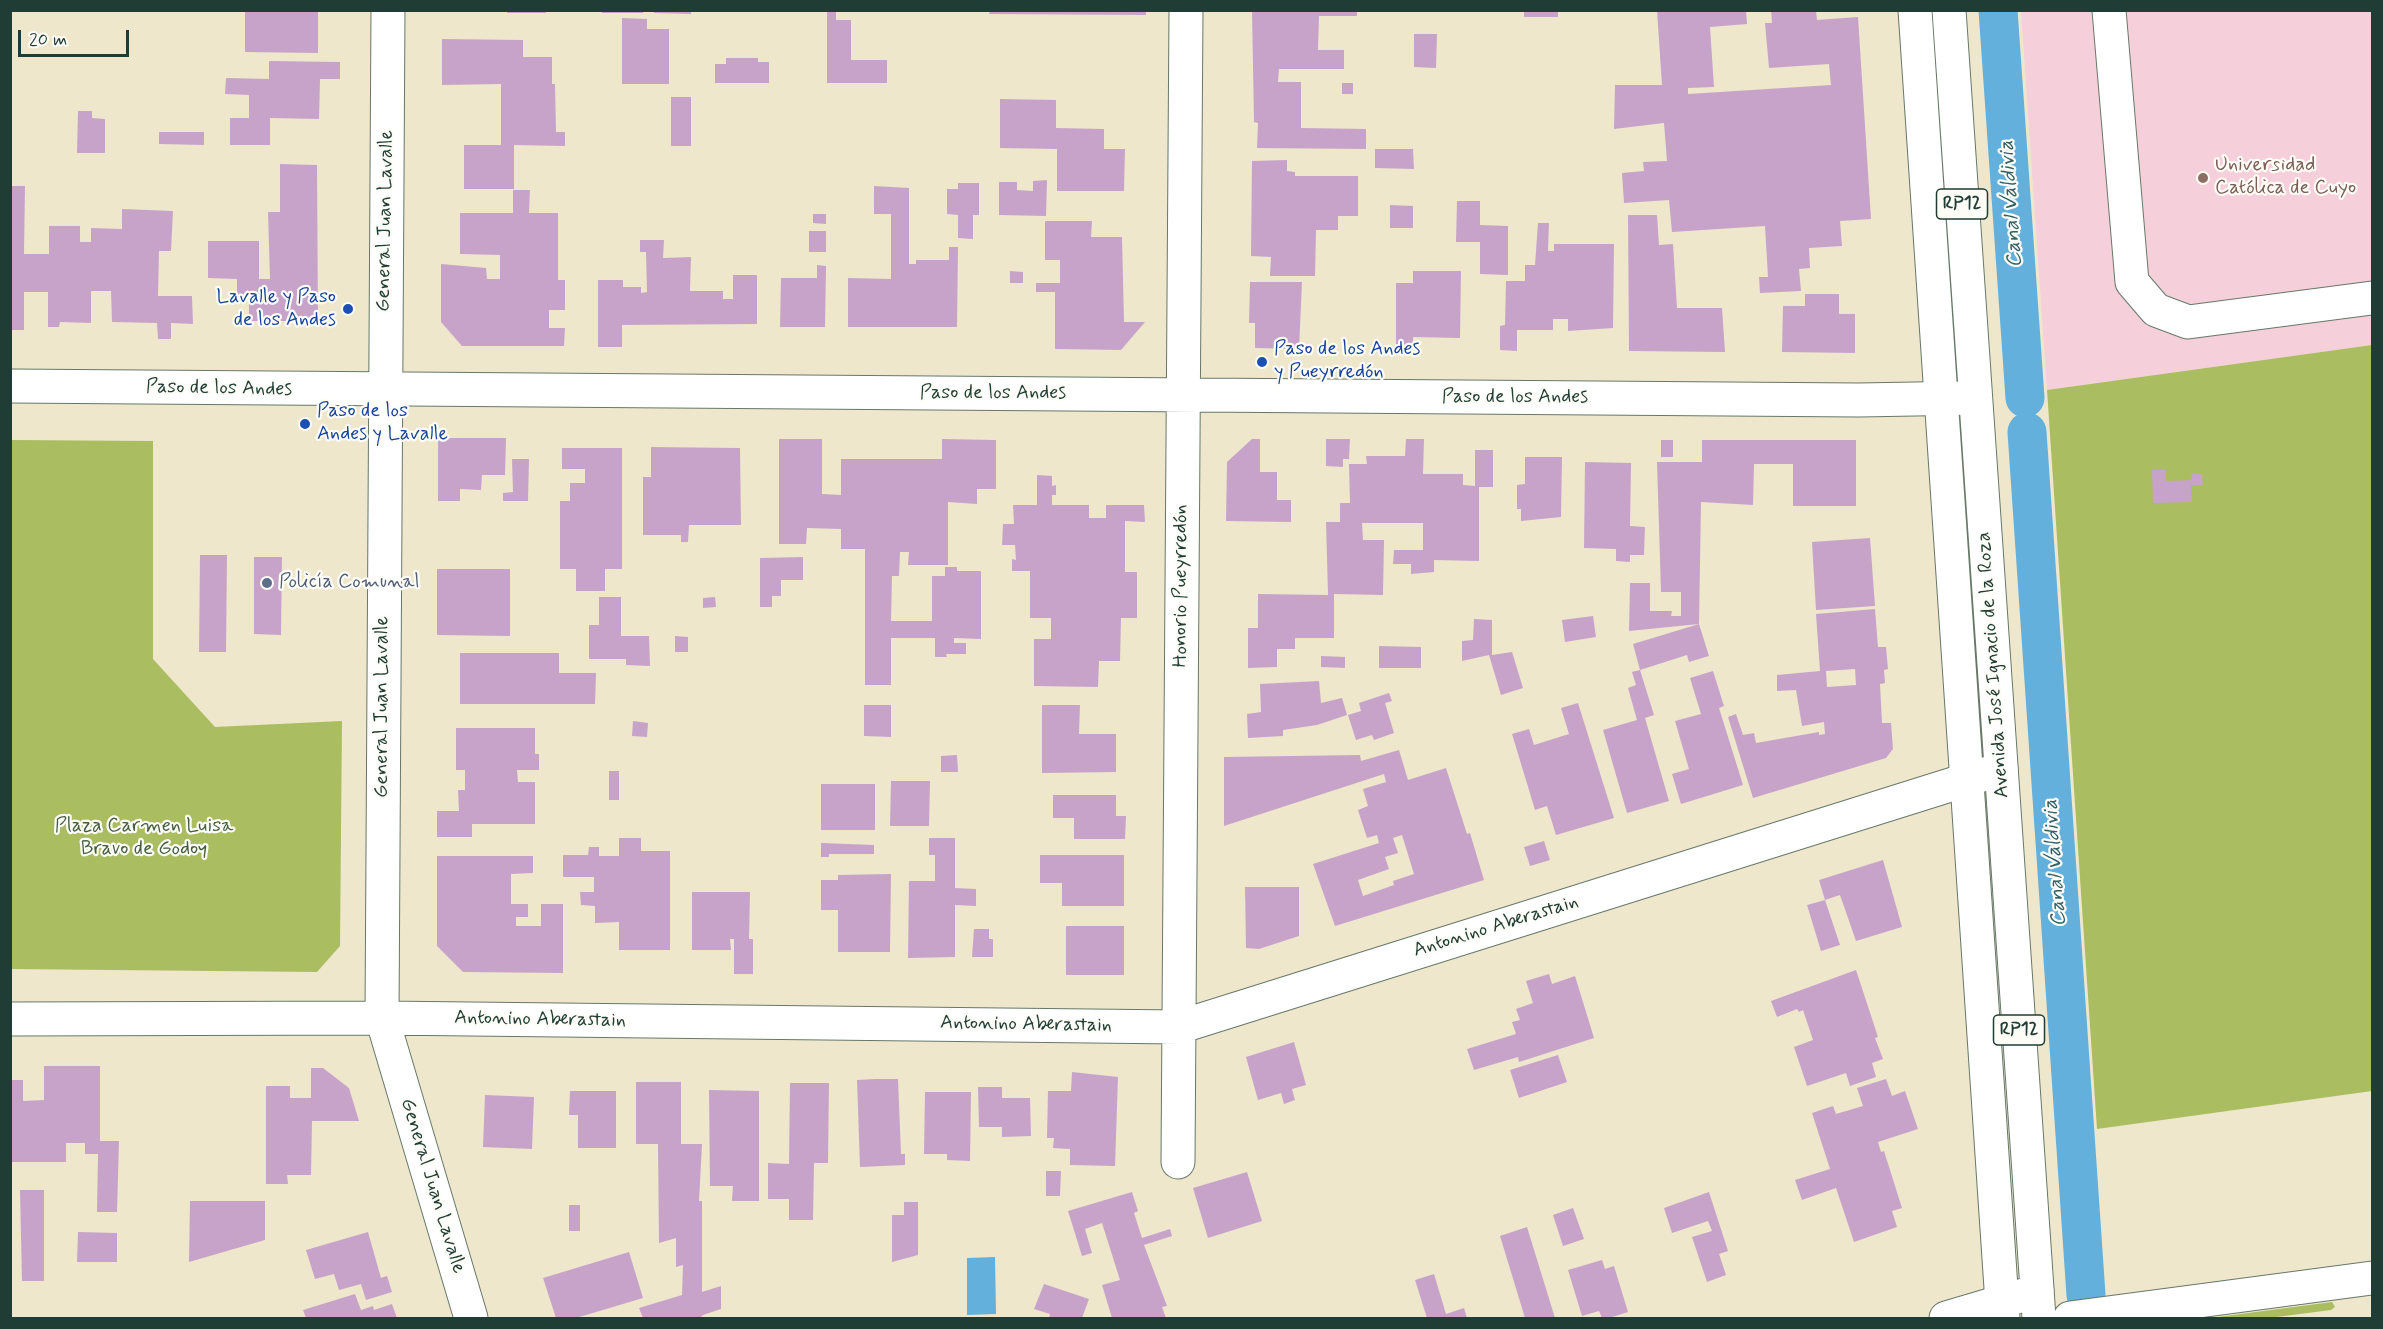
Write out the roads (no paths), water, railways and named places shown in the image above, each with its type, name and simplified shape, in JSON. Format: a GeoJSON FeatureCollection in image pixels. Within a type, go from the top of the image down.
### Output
{"type":"FeatureCollection","features":[{"type":"Feature","properties":{"kind":"street","name":"General Juan Lavalle"},"geometry":{"type":"LineString","coordinates":[[388,10],[382,1018],[471,1318]]}},
{"type":"Feature","properties":{"kind":"street","name":"Honorio Pueyrredón"},"geometry":{"type":"LineString","coordinates":[[1178,1162],[1186,10]]}},
{"type":"Feature","properties":{"kind":"street","name":"Avenida José Ignacio de la Roza"},"geometry":{"type":"LineString","coordinates":[[1915,10],[1939,399],[2002,1310]]}},
{"type":"Feature","properties":{"kind":"street","name":"Avenida José Ignacio de la Roza"},"geometry":{"type":"LineString","coordinates":[[1949,10],[2038,1305]]}},
{"type":"Feature","properties":{"kind":"street"},"geometry":{"type":"LineString","coordinates":[[2109,10],[2133,282],[2156,310],[2188,322],[2373,298]]}},
{"type":"Feature","properties":{"kind":"street","name":"Paso de los Andes"},"geometry":{"type":"LineString","coordinates":[[10,386],[384,391],[1975,398]]}},
{"type":"Feature","properties":{"kind":"street","name":"Antonino Aberastain"},"geometry":{"type":"LineString","coordinates":[[10,1019],[382,1018],[1179,1027],[2001,769]]}},
{"type":"Feature","properties":{"kind":"street"},"geometry":{"type":"LineString","coordinates":[[2086,1316],[2373,1278]]}},
{"type":"Feature","properties":{"kind":"street"},"geometry":{"type":"LineString","coordinates":[[1946,1318],[2038,1305]]}},
{"type":"Feature","properties":{"kind":"water"},"geometry":{"type":"Polygon","coordinates":[[[995,1257],[996,1314],[967,1315],[967,1258],[995,1257]]]}},
{"type":"Feature","properties":{"kind":"waterway","name":"Canal Valdivia"},"geometry":{"type":"LineString","coordinates":[[1998,10],[2025,398]]}},
{"type":"Feature","properties":{"kind":"waterway","name":"Canal Valdivia"},"geometry":{"type":"LineString","coordinates":[[2027,432],[2086,1295]]}},
{"type":"Feature","properties":{"kind":"place","name":"Universidad Católica de Cuyo"},"geometry":{"type":"Point","coordinates":[2203,178]}},
{"type":"Feature","properties":{"kind":"place","name":"Lavalle y Paso de los Andes"},"geometry":{"type":"Point","coordinates":[348,309]}},
{"type":"Feature","properties":{"kind":"place","name":"Paso de los Andes y Pueyrredón"},"geometry":{"type":"Point","coordinates":[1262,362]}},
{"type":"Feature","properties":{"kind":"place","name":"Paso de los Andes y Lavalle"},"geometry":{"type":"Point","coordinates":[305,424]}},
{"type":"Feature","properties":{"kind":"place","name":"Policía Comunal"},"geometry":{"type":"Point","coordinates":[267,583]}},
{"type":"Feature","properties":{"kind":"park label","name":"Plaza Carmen Luisa Bravo de Godoy"},"geometry":{"type":"Point","coordinates":[144,838]}}]}
